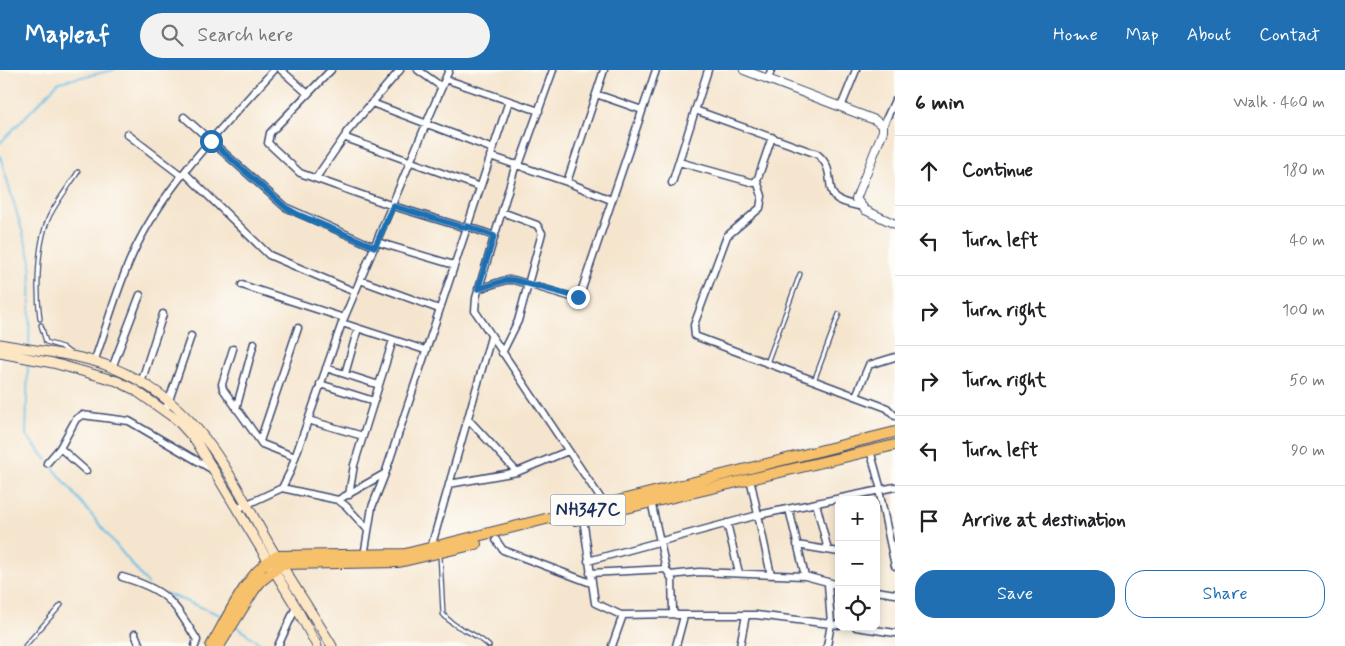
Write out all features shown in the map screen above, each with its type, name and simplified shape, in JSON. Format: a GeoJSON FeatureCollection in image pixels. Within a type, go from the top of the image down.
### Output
{"type":"FeatureCollection","features":[{"type":"Feature","properties":{"kind":"highway","name":"NH347C"},"geometry":{"type":"LineString","coordinates":[[330,560],[399,562],[605,505],[825,448],[895,432]]}},
{"type":"Feature","properties":{"kind":"highway","name":"NH347C"},"geometry":{"type":"LineString","coordinates":[[275,563],[400,555],[496,540],[895,444]]}},
{"type":"Feature","properties":{"kind":"highway"},"geometry":{"type":"LineString","coordinates":[[825,448],[827,460]]}},
{"type":"Feature","properties":{"kind":"highway"},"geometry":{"type":"LineString","coordinates":[[210,646],[244,597],[275,563]]}},
{"type":"Feature","properties":{"kind":"highway"},"geometry":{"type":"LineString","coordinates":[[219,646],[244,597]]}},
{"type":"Feature","properties":{"kind":"main road"},"geometry":{"type":"LineString","coordinates":[[0,344],[55,359],[117,381],[135,390],[190,432],[237,509],[332,646]]}},
{"type":"Feature","properties":{"kind":"main road"},"geometry":{"type":"LineString","coordinates":[[0,353],[55,359],[74,358],[112,368],[141,383],[169,401],[193,422],[209,442],[247,502],[296,607],[317,646]]}},
{"type":"Feature","properties":{"kind":"street"},"geometry":{"type":"LineString","coordinates":[[94,362],[135,248],[162,203],[211,141],[274,70]]}},
{"type":"Feature","properties":{"kind":"street"},"geometry":{"type":"LineString","coordinates":[[281,70],[308,94]]}},
{"type":"Feature","properties":{"kind":"street"},"geometry":{"type":"LineString","coordinates":[[331,70],[270,133],[268,143],[300,173],[393,206],[494,236]]}},
{"type":"Feature","properties":{"kind":"street"},"geometry":{"type":"LineString","coordinates":[[318,175],[346,136],[400,70]]}},
{"type":"Feature","properties":{"kind":"street"},"geometry":{"type":"LineString","coordinates":[[418,70],[442,87]]}},
{"type":"Feature","properties":{"kind":"street"},"geometry":{"type":"LineString","coordinates":[[282,488],[295,457],[343,320],[411,164],[449,70]]}},
{"type":"Feature","properties":{"kind":"street"},"geometry":{"type":"LineString","coordinates":[[553,70],[494,236],[478,289],[475,311],[605,505]]}},
{"type":"Feature","properties":{"kind":"street"},"geometry":{"type":"LineString","coordinates":[[567,182],[604,70]]}},
{"type":"Feature","properties":{"kind":"street"},"geometry":{"type":"LineString","coordinates":[[478,289],[506,280],[529,283],[575,298],[580,295],[656,70]]}},
{"type":"Feature","properties":{"kind":"street"},"geometry":{"type":"LineString","coordinates":[[672,184],[708,70]]}},
{"type":"Feature","properties":{"kind":"street"},"geometry":{"type":"LineString","coordinates":[[744,70],[875,120],[883,126]]}},
{"type":"Feature","properties":{"kind":"street"},"geometry":{"type":"LineString","coordinates":[[768,80],[771,70]]}},
{"type":"Feature","properties":{"kind":"street"},"geometry":{"type":"LineString","coordinates":[[841,107],[856,70]]}},
{"type":"Feature","properties":{"kind":"street"},"geometry":{"type":"LineString","coordinates":[[445,79],[540,111]]}},
{"type":"Feature","properties":{"kind":"street"},"geometry":{"type":"LineString","coordinates":[[596,94],[642,110]]}},
{"type":"Feature","properties":{"kind":"street"},"geometry":{"type":"LineString","coordinates":[[862,207],[856,199],[883,131],[883,126],[895,100]]}},
{"type":"Feature","properties":{"kind":"street"},"geometry":{"type":"LineString","coordinates":[[364,556],[372,507],[385,474],[509,101]]}},
{"type":"Feature","properties":{"kind":"street"},"geometry":{"type":"LineString","coordinates":[[372,103],[493,149]]}},
{"type":"Feature","properties":{"kind":"street"},"geometry":{"type":"LineString","coordinates":[[695,110],[817,154],[827,164],[836,198],[862,207],[895,224]]}},
{"type":"Feature","properties":{"kind":"street"},"geometry":{"type":"LineString","coordinates":[[184,117],[285,207],[376,244],[454,265]]}},
{"type":"Feature","properties":{"kind":"street"},"geometry":{"type":"LineString","coordinates":[[127,134],[184,175],[269,255],[355,292]]}},
{"type":"Feature","properties":{"kind":"street"},"geometry":{"type":"LineString","coordinates":[[346,136],[348,140],[411,164],[480,187]]}},
{"type":"Feature","properties":{"kind":"street"},"geometry":{"type":"LineString","coordinates":[[772,137],[757,181],[762,196],[760,208],[727,236],[693,328],[695,336],[887,408],[895,416]]}},
{"type":"Feature","properties":{"kind":"street"},"geometry":{"type":"LineString","coordinates":[[490,156],[567,182],[611,200]]}},
{"type":"Feature","properties":{"kind":"street"},"geometry":{"type":"LineString","coordinates":[[679,162],[750,183],[757,181]]}},
{"type":"Feature","properties":{"kind":"street"},"geometry":{"type":"LineString","coordinates":[[502,212],[540,228],[542,237],[517,326],[502,353]]}},
{"type":"Feature","properties":{"kind":"street"},"geometry":{"type":"LineString","coordinates":[[360,280],[439,309]]}},
{"type":"Feature","properties":{"kind":"street"},"geometry":{"type":"LineString","coordinates":[[242,286],[425,350]]}},
{"type":"Feature","properties":{"kind":"street"},"geometry":{"type":"LineString","coordinates":[[112,368],[140,295]]}},
{"type":"Feature","properties":{"kind":"street"},"geometry":{"type":"LineString","coordinates":[[141,383],[163,314]]}},
{"type":"Feature","properties":{"kind":"street"},"geometry":{"type":"LineString","coordinates":[[260,442],[298,328]]}},
{"type":"Feature","properties":{"kind":"street"},"geometry":{"type":"LineString","coordinates":[[345,374],[358,328]]}},
{"type":"Feature","properties":{"kind":"street"},"geometry":{"type":"LineString","coordinates":[[165,412],[191,336]]}},
{"type":"Feature","properties":{"kind":"street"},"geometry":{"type":"LineString","coordinates":[[435,551],[449,484],[491,337]]}},
{"type":"Feature","properties":{"kind":"street"},"geometry":{"type":"LineString","coordinates":[[349,495],[354,465],[393,340]]}},
{"type":"Feature","properties":{"kind":"street"},"geometry":{"type":"LineString","coordinates":[[236,409],[254,343]]}},
{"type":"Feature","properties":{"kind":"street"},"geometry":{"type":"LineString","coordinates":[[233,349],[222,386],[260,442],[295,457]]}},
{"type":"Feature","properties":{"kind":"street"},"geometry":{"type":"LineString","coordinates":[[856,396],[869,364],[895,357]]}},
{"type":"Feature","properties":{"kind":"street"},"geometry":{"type":"LineString","coordinates":[[326,368],[379,385]]}},
{"type":"Feature","properties":{"kind":"street"},"geometry":{"type":"LineString","coordinates":[[320,384],[374,401]]}},
{"type":"Feature","properties":{"kind":"street"},"geometry":{"type":"LineString","coordinates":[[47,463],[60,448],[79,415],[124,419],[214,471]]}},
{"type":"Feature","properties":{"kind":"street"},"geometry":{"type":"LineString","coordinates":[[468,419],[517,472]]}},
{"type":"Feature","properties":{"kind":"street"},"geometry":{"type":"LineString","coordinates":[[308,420],[363,436]]}},
{"type":"Feature","properties":{"kind":"street"},"geometry":{"type":"LineString","coordinates":[[60,448],[86,472]]}},
{"type":"Feature","properties":{"kind":"street"},"geometry":{"type":"LineString","coordinates":[[870,450],[895,566]]}},
{"type":"Feature","properties":{"kind":"street"},"geometry":{"type":"LineString","coordinates":[[449,484],[517,472],[568,451]]}},
{"type":"Feature","properties":{"kind":"street"},"geometry":{"type":"LineString","coordinates":[[338,500],[385,474]]}},
{"type":"Feature","properties":{"kind":"street"},"geometry":{"type":"LineString","coordinates":[[750,478],[771,575]]}},
{"type":"Feature","properties":{"kind":"street"},"geometry":{"type":"LineString","coordinates":[[855,496],[895,487]]}},
{"type":"Feature","properties":{"kind":"street"},"geometry":{"type":"LineString","coordinates":[[237,509],[247,502],[282,488],[338,500],[368,530]]}},
{"type":"Feature","properties":{"kind":"street"},"geometry":{"type":"LineString","coordinates":[[588,561],[758,515],[835,500]]}},
{"type":"Feature","properties":{"kind":"street"},"geometry":{"type":"LineString","coordinates":[[652,501],[668,572],[675,614]]}},
{"type":"Feature","properties":{"kind":"street"},"geometry":{"type":"LineString","coordinates":[[816,503],[828,550]]}},
{"type":"Feature","properties":{"kind":"street"},"geometry":{"type":"LineString","coordinates":[[789,509],[805,576]]}},
{"type":"Feature","properties":{"kind":"street"},"geometry":{"type":"LineString","coordinates":[[583,518],[591,583],[596,603],[623,615],[746,616],[835,624]]}},
{"type":"Feature","properties":{"kind":"street"},"geometry":{"type":"LineString","coordinates":[[727,523],[739,573]]}},
{"type":"Feature","properties":{"kind":"street"},"geometry":{"type":"LineString","coordinates":[[496,540],[503,550],[591,583]]}},
{"type":"Feature","properties":{"kind":"street"},"geometry":{"type":"LineString","coordinates":[[797,544],[835,551]]}},
{"type":"Feature","properties":{"kind":"street"},"geometry":{"type":"LineString","coordinates":[[590,573],[695,572],[805,576],[835,585]]}},
{"type":"Feature","properties":{"kind":"street"},"geometry":{"type":"LineString","coordinates":[[122,577],[148,584],[168,598],[176,606],[197,640],[195,646]]}},
{"type":"Feature","properties":{"kind":"street"},"geometry":{"type":"LineString","coordinates":[[827,646],[831,624],[828,584]]}},
{"type":"Feature","properties":{"kind":"street"},"geometry":{"type":"LineString","coordinates":[[880,592],[895,594]]}},
{"type":"Feature","properties":{"kind":"street"},"geometry":{"type":"LineString","coordinates":[[278,646],[296,607]]}},
{"type":"Feature","properties":{"kind":"street"},"geometry":{"type":"LineString","coordinates":[[612,646],[623,615]]}},
{"type":"Feature","properties":{"kind":"street"},"geometry":{"type":"LineString","coordinates":[[676,646],[684,616]]}},
{"type":"Feature","properties":{"kind":"street"},"geometry":{"type":"LineString","coordinates":[[740,646],[746,616]]}},
{"type":"Feature","properties":{"kind":"street"},"geometry":{"type":"LineString","coordinates":[[880,631],[895,633]]}},
{"type":"Feature","properties":{"kind":"street"},"geometry":{"type":"LineString","coordinates":[[135,634],[140,646]]}},
{"type":"Feature","properties":{"kind":"lane"},"geometry":{"type":"LineString","coordinates":[[40,319],[40,261],[43,236],[50,215],[78,172]]}},
{"type":"Feature","properties":{"kind":"lane"},"geometry":{"type":"LineString","coordinates":[[767,364],[800,274]]}},
{"type":"Feature","properties":{"kind":"lane"},"geometry":{"type":"LineString","coordinates":[[814,381],[839,314]]}},
{"type":"Feature","properties":{"kind":"lane"},"geometry":{"type":"LineString","coordinates":[[41,325],[46,342],[67,350],[74,358]]}},
{"type":"Feature","properties":{"kind":"lane"},"geometry":{"type":"LineString","coordinates":[[435,551],[443,614],[448,621],[475,634],[489,646]]}},
{"type":"Feature","properties":{"kind":"lane"},"geometry":{"type":"LineString","coordinates":[[25,646],[61,605]]}},
{"type":"Feature","properties":{"kind":"waterway"},"geometry":{"type":"LineString","coordinates":[[0,143],[59,82],[114,70]]}},
{"type":"Feature","properties":{"kind":"waterway"},"geometry":{"type":"LineString","coordinates":[[0,156],[31,261],[29,345]]}},
{"type":"Feature","properties":{"kind":"waterway"},"geometry":{"type":"LineString","coordinates":[[28,362],[26,435],[47,460]]}},
{"type":"Feature","properties":{"kind":"waterway"},"geometry":{"type":"LineString","coordinates":[[50,464],[148,584]]}},
{"type":"Feature","properties":{"kind":"waterway"},"geometry":{"type":"LineString","coordinates":[[165,593],[223,616]]}},
{"type":"Feature","properties":{"kind":"waterway"},"geometry":{"type":"LineString","coordinates":[[235,625],[263,646]]}},
{"type":"Feature","properties":{"kind":"route"},"geometry":{"type":"LineString","coordinates":[[211,141],[285,207],[297,214],[375,247],[393,206],[466,228],[467,226],[494,236],[478,289],[506,280],[514,280],[575,298],[578,297]]}}]}
